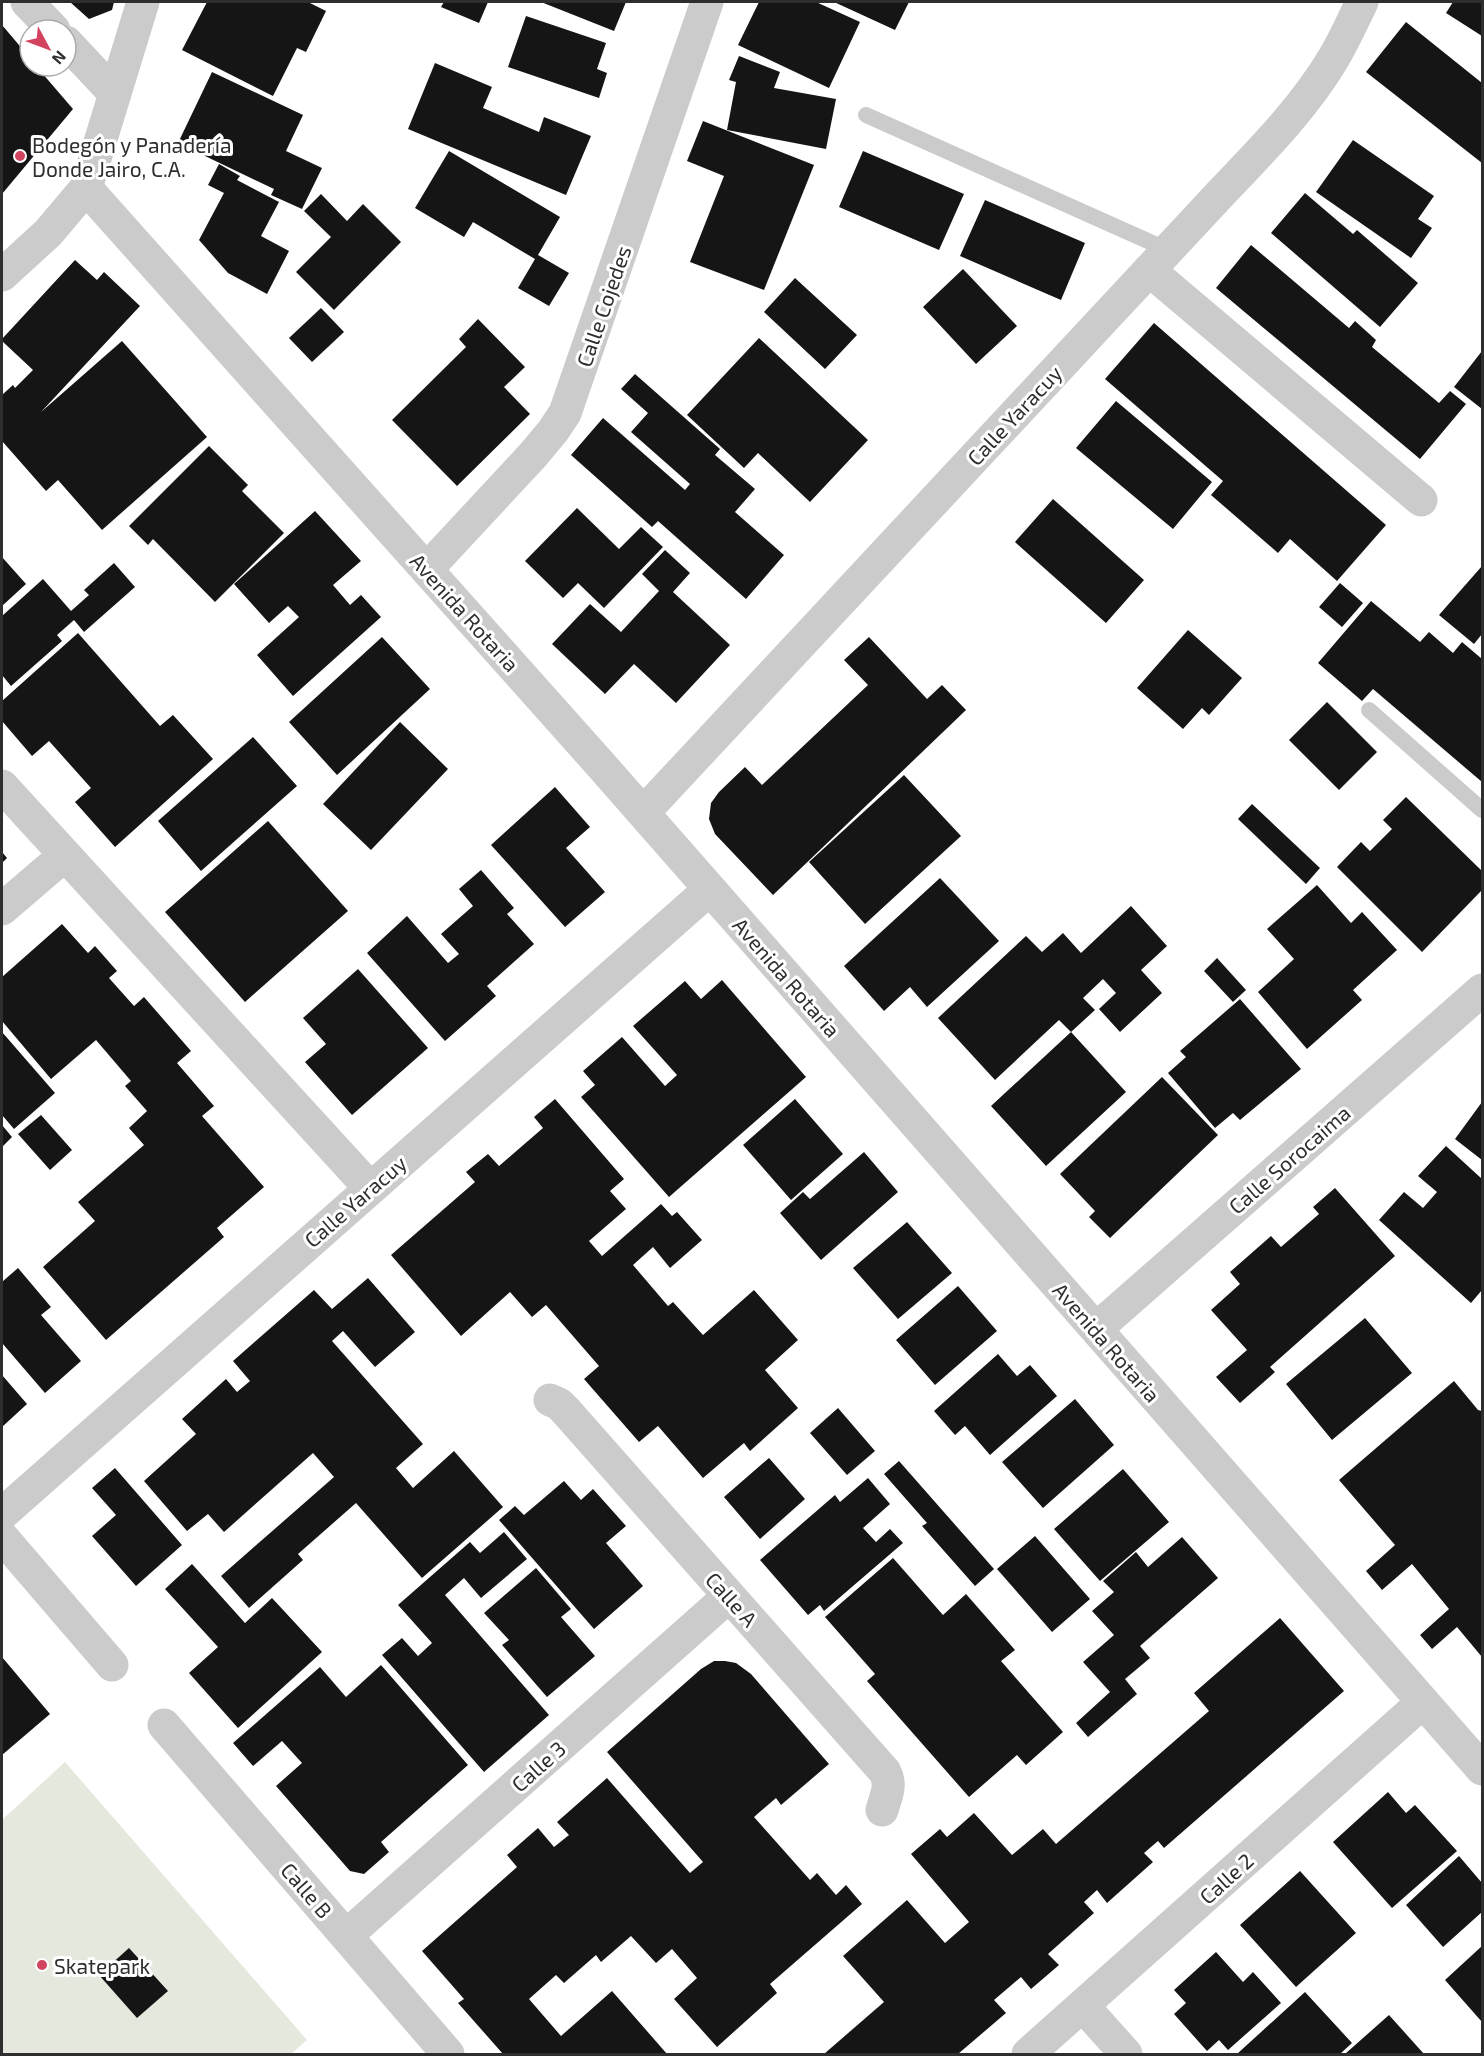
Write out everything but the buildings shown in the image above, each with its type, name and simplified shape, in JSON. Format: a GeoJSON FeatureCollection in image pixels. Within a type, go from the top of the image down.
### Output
{"type":"FeatureCollection","features":[{"type":"Feature","properties":{"kind":"street"},"geometry":{"type":"LineString","coordinates":[[27,2],[42,18]]}},
{"type":"Feature","properties":{"kind":"street"},"geometry":{"type":"LineString","coordinates":[[2,275],[48,233],[86,188],[143,2]]}},
{"type":"Feature","properties":{"kind":"street","name":"Calle Cojedes"},"geometry":{"type":"LineString","coordinates":[[427,569],[533,455],[565,413],[707,2]]}},
{"type":"Feature","properties":{"kind":"street","name":"Calle Yaracuy"},"geometry":{"type":"LineString","coordinates":[[643,813],[1286,125],[1334,58],[1362,2]]}},
{"type":"Feature","properties":{"kind":"street"},"geometry":{"type":"LineString","coordinates":[[78,55],[115,94]]}},
{"type":"Feature","properties":{"kind":"street","name":"Avenida Rotaria"},"geometry":{"type":"LineString","coordinates":[[86,188],[643,813],[1482,1769]]}},
{"type":"Feature","properties":{"kind":"street"},"geometry":{"type":"LineString","coordinates":[[1159,260],[1421,500]]}},
{"type":"Feature","properties":{"kind":"street"},"geometry":{"type":"LineString","coordinates":[[2,786],[370,1188]]}},
{"type":"Feature","properties":{"kind":"street"},"geometry":{"type":"LineString","coordinates":[[2,909],[65,855]]}},
{"type":"Feature","properties":{"kind":"street","name":"Calle Yaracuy"},"geometry":{"type":"LineString","coordinates":[[2,1514],[710,889]]}},
{"type":"Feature","properties":{"kind":"street","name":"Calle Sorocaima"},"geometry":{"type":"LineString","coordinates":[[1096,1329],[1482,990]]}},
{"type":"Feature","properties":{"kind":"street","name":"Calle A"},"geometry":{"type":"LineString","coordinates":[[550,1400],[566,1411],[885,1772],[889,1778],[889,1788],[882,1810]]}},
{"type":"Feature","properties":{"kind":"street"},"geometry":{"type":"LineString","coordinates":[[2,1537],[112,1665]]}},
{"type":"Feature","properties":{"kind":"street","name":"Calle 3"},"geometry":{"type":"LineString","coordinates":[[346,1936],[729,1596]]}},
{"type":"Feature","properties":{"kind":"street","name":"Calle 2"},"geometry":{"type":"LineString","coordinates":[[1028,2055],[1423,1702]]}},
{"type":"Feature","properties":{"kind":"street","name":"Calle B"},"geometry":{"type":"LineString","coordinates":[[164,1725],[448,2055]]}},
{"type":"Feature","properties":{"kind":"street"},"geometry":{"type":"LineString","coordinates":[[1083,2006],[1126,2055]]}},
{"type":"Feature","properties":{"kind":"lane"},"geometry":{"type":"LineString","coordinates":[[866,114],[1159,260]]}},
{"type":"Feature","properties":{"kind":"lane"},"geometry":{"type":"LineString","coordinates":[[1369,710],[1482,810]]}},
{"type":"Feature","properties":{"kind":"shaded area"},"geometry":{"type":"Polygon","coordinates":[[[65,1762],[307,2040],[291,2054],[2,2054],[2,1820],[65,1762]]]}},
{"type":"Feature","properties":{"kind":"place","name":"Bodegón y Panadería Donde Jairo, C.A."},"geometry":{"type":"Point","coordinates":[20,156]}},
{"type":"Feature","properties":{"kind":"place","name":"Skatepark"},"geometry":{"type":"Point","coordinates":[42,1965]}}]}
